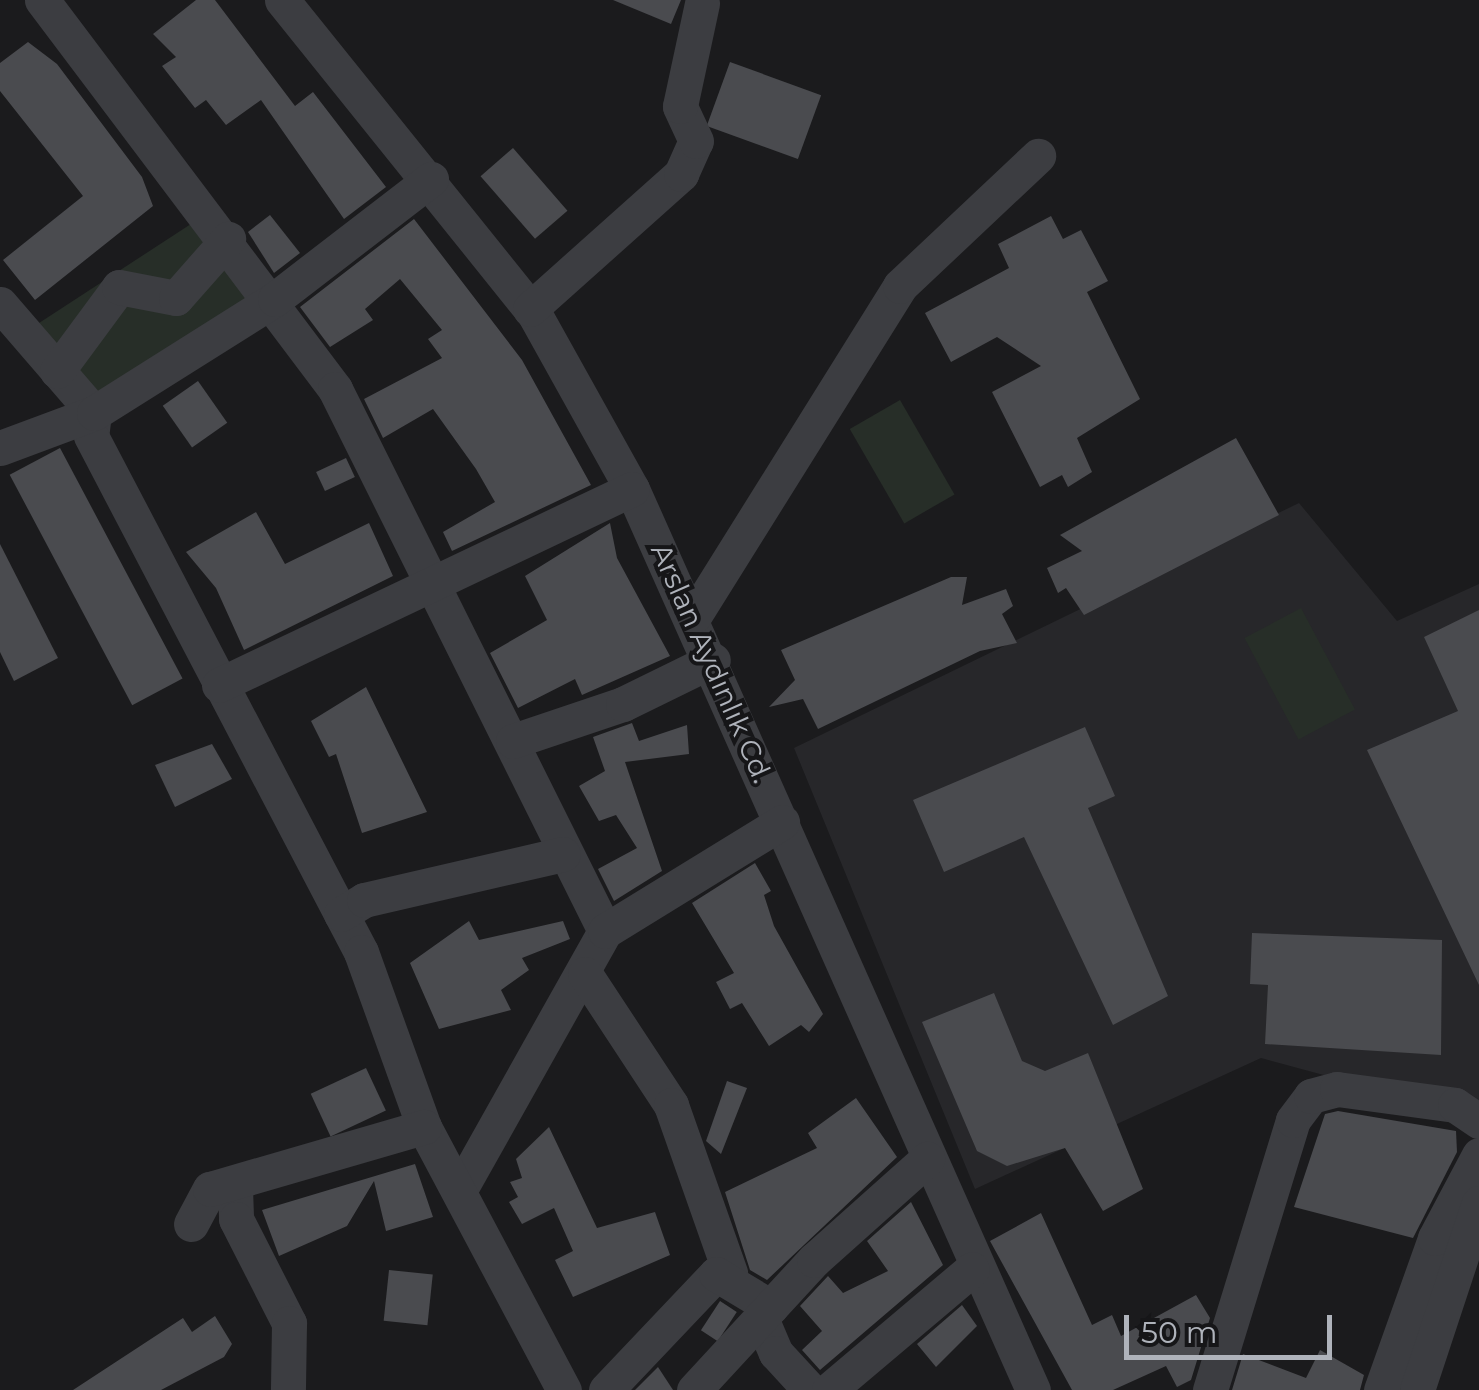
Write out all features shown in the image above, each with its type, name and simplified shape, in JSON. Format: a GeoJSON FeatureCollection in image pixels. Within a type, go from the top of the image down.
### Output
{"type":"FeatureCollection","features":[{"type":"Feature","properties":{"kind":"street"},"geometry":{"type":"LineString","coordinates":[[42,0],[275,299],[382,472],[433,589],[513,741],[563,854],[605,931]]}},
{"type":"Feature","properties":{"kind":"street","name":"Arslan Aydınlık Cd."},"geometry":{"type":"LineString","coordinates":[[282,0],[431,180],[530,308],[632,489],[694,616],[972,1269],[1033,1390]]}},
{"type":"Feature","properties":{"kind":"street"},"geometry":{"type":"LineString","coordinates":[[530,308],[682,174],[696,141],[680,106],[702,3]]}},
{"type":"Feature","properties":{"kind":"street"},"geometry":{"type":"LineString","coordinates":[[694,616],[900,286],[1038,156]]}},
{"type":"Feature","properties":{"kind":"street"},"geometry":{"type":"LineString","coordinates":[[0,448],[94,414],[275,299],[431,180]]}},
{"type":"Feature","properties":{"kind":"street"},"geometry":{"type":"LineString","coordinates":[[57,371],[119,288],[176,298],[228,239]]}},
{"type":"Feature","properties":{"kind":"street"},"geometry":{"type":"LineString","coordinates":[[0,304],[94,414],[91,436],[341,914],[424,1127],[462,1188],[564,1390]]}},
{"type":"Feature","properties":{"kind":"street"},"geometry":{"type":"LineString","coordinates":[[219,685],[433,589],[632,489]]}},
{"type":"Feature","properties":{"kind":"street"},"geometry":{"type":"LineString","coordinates":[[513,741],[624,704],[713,660]]}},
{"type":"Feature","properties":{"kind":"street"},"geometry":{"type":"LineString","coordinates":[[462,1188],[585,974],[605,931],[782,822]]}},
{"type":"Feature","properties":{"kind":"street"},"geometry":{"type":"LineString","coordinates":[[341,914],[364,900],[563,854]]}},
{"type":"Feature","properties":{"kind":"street"},"geometry":{"type":"LineString","coordinates":[[585,974],[671,1105],[730,1273],[766,1312],[776,1354],[810,1390]]}},
{"type":"Feature","properties":{"kind":"street"},"geometry":{"type":"LineString","coordinates":[[1210,1390],[1293,1120],[1310,1096],[1337,1089],[1455,1105],[1479,1120]]}},
{"type":"Feature","properties":{"kind":"street"},"geometry":{"type":"LineString","coordinates":[[190,1224],[210,1189],[235,1188],[424,1127]]}},
{"type":"Feature","properties":{"kind":"street"},"geometry":{"type":"LineString","coordinates":[[1381,1390],[1435,1238],[1479,1155]]}},
{"type":"Feature","properties":{"kind":"street"},"geometry":{"type":"LineString","coordinates":[[694,1390],[766,1312],[927,1159]]}},
{"type":"Feature","properties":{"kind":"street"},"geometry":{"type":"LineString","coordinates":[[235,1188],[236,1219],[289,1323],[288,1390]]}},
{"type":"Feature","properties":{"kind":"street"},"geometry":{"type":"LineString","coordinates":[[1417,1390],[1473,1252],[1479,1203]]}},
{"type":"Feature","properties":{"kind":"street"},"geometry":{"type":"LineString","coordinates":[[829,1390],[972,1269]]}},
{"type":"Feature","properties":{"kind":"street"},"geometry":{"type":"LineString","coordinates":[[606,1390],[716,1274],[730,1273]]}},
{"type":"Feature","properties":{"kind":"shaded area"},"geometry":{"type":"Polygon","coordinates":[[[194,222],[262,293],[92,398],[36,325],[194,222]]]}},
{"type":"Feature","properties":{"kind":"shaded area"},"geometry":{"type":"Polygon","coordinates":[[[900,400],[954,494],[904,523],[850,429],[900,400]]]}},
{"type":"Feature","properties":{"kind":"shaded area"},"geometry":{"type":"Polygon","coordinates":[[[1299,503],[1397,621],[1479,584],[1479,1117],[1261,1058],[975,1189],[794,748],[1299,503]]]}},
{"type":"Feature","properties":{"kind":"shaded area"},"geometry":{"type":"Polygon","coordinates":[[[1301,608],[1355,710],[1298,740],[1244,638],[1301,608]]]}},
{"type":"Feature","properties":{"kind":"building"},"geometry":{"type":"Polygon","coordinates":[[[196,0],[215,0],[295,106],[313,92],[386,187],[344,219],[261,100],[226,125],[206,100],[195,108],[162,66],[176,57],[153,34],[196,0]]]}},
{"type":"Feature","properties":{"kind":"building"},"geometry":{"type":"Polygon","coordinates":[[[613,0],[681,0],[671,24],[613,0]]]}},
{"type":"Feature","properties":{"kind":"building"},"geometry":{"type":"Polygon","coordinates":[[[28,42],[57,64],[142,177],[153,206],[35,300],[3,260],[83,196],[0,91],[0,63],[28,42]]]}},
{"type":"Feature","properties":{"kind":"building"},"geometry":{"type":"Polygon","coordinates":[[[730,62],[821,95],[798,159],[707,126],[730,62]]]}},
{"type":"Feature","properties":{"kind":"building"},"geometry":{"type":"Polygon","coordinates":[[[513,148],[567,211],[535,239],[481,176],[513,148]]]}},
{"type":"Feature","properties":{"kind":"building"},"geometry":{"type":"Polygon","coordinates":[[[270,215],[300,253],[274,273],[248,232],[270,215]]]}},
{"type":"Feature","properties":{"kind":"building"},"geometry":{"type":"Polygon","coordinates":[[[1051,216],[1063,239],[1081,230],[1108,281],[1087,292],[1140,399],[1077,438],[1092,472],[1068,487],[1062,475],[1040,487],[992,392],[1041,366],[997,337],[951,362],[925,313],[1009,268],[998,244],[1051,216]]]}},
{"type":"Feature","properties":{"kind":"building"},"geometry":{"type":"Polygon","coordinates":[[[414,219],[522,360],[591,485],[452,551],[443,532],[495,502],[476,469],[433,409],[383,438],[364,399],[442,358],[428,339],[442,330],[400,279],[365,309],[373,320],[330,347],[300,307],[414,219]]]}},
{"type":"Feature","properties":{"kind":"building"},"geometry":{"type":"Polygon","coordinates":[[[198,381],[227,423],[192,447],[163,406],[198,381]]]}},
{"type":"Feature","properties":{"kind":"building"},"geometry":{"type":"Polygon","coordinates":[[[1236,438],[1279,515],[1084,615],[1066,588],[1058,593],[1047,568],[1082,551],[1060,535],[1236,438]]]}},
{"type":"Feature","properties":{"kind":"building"},"geometry":{"type":"Polygon","coordinates":[[[60,448],[183,678],[132,705],[10,475],[60,448]]]}},
{"type":"Feature","properties":{"kind":"building"},"geometry":{"type":"Polygon","coordinates":[[[346,458],[355,477],[325,491],[316,472],[346,458]]]}},
{"type":"Feature","properties":{"kind":"building"},"geometry":{"type":"Polygon","coordinates":[[[256,512],[285,564],[369,523],[393,576],[244,650],[216,588],[186,552],[256,512]]]}},
{"type":"Feature","properties":{"kind":"building"},"geometry":{"type":"Polygon","coordinates":[[[610,523],[617,558],[670,656],[582,695],[575,679],[518,708],[490,653],[547,620],[525,576],[610,523]]]}},
{"type":"Feature","properties":{"kind":"building"},"geometry":{"type":"Polygon","coordinates":[[[0,544],[58,658],[14,681],[0,652],[0,544]]]}},
{"type":"Feature","properties":{"kind":"building"},"geometry":{"type":"Polygon","coordinates":[[[951,577],[967,577],[962,605],[1006,589],[1013,606],[1002,614],[1017,643],[980,651],[818,729],[803,699],[769,707],[795,680],[781,650],[951,577]]]}},
{"type":"Feature","properties":{"kind":"building"},"geometry":{"type":"Polygon","coordinates":[[[1479,610],[1479,985],[1367,750],[1458,711],[1424,637],[1479,610]]]}},
{"type":"Feature","properties":{"kind":"building"},"geometry":{"type":"Polygon","coordinates":[[[366,687],[427,812],[362,833],[336,754],[329,757],[311,721],[366,687]]]}},
{"type":"Feature","properties":{"kind":"building"},"geometry":{"type":"Polygon","coordinates":[[[632,723],[639,741],[687,725],[689,754],[625,762],[662,871],[614,901],[598,869],[637,848],[616,815],[599,821],[579,786],[605,771],[593,737],[632,723]]]}},
{"type":"Feature","properties":{"kind":"building"},"geometry":{"type":"Polygon","coordinates":[[[1085,727],[1115,796],[1088,808],[1168,996],[1113,1025],[1024,837],[944,872],[913,800],[1085,727]]]}},
{"type":"Feature","properties":{"kind":"building"},"geometry":{"type":"Polygon","coordinates":[[[212,744],[232,779],[175,807],[155,765],[212,744]]]}},
{"type":"Feature","properties":{"kind":"building"},"geometry":{"type":"Polygon","coordinates":[[[755,863],[771,891],[764,895],[774,926],[823,1014],[809,1032],[801,1025],[769,1046],[742,1003],[730,1009],[716,982],[734,973],[692,903],[755,863]]]}},
{"type":"Feature","properties":{"kind":"building"},"geometry":{"type":"Polygon","coordinates":[[[469,921],[479,940],[563,921],[570,939],[522,958],[529,970],[501,990],[511,1010],[439,1029],[410,963],[469,921]]]}},
{"type":"Feature","properties":{"kind":"building"},"geometry":{"type":"Polygon","coordinates":[[[1252,933],[1442,940],[1441,1055],[1265,1044],[1268,985],[1250,984],[1252,933]]]}},
{"type":"Feature","properties":{"kind":"building"},"geometry":{"type":"Polygon","coordinates":[[[994,993],[1022,1061],[1045,1071],[1088,1053],[1143,1189],[1103,1211],[1065,1148],[1007,1166],[977,1151],[922,1022],[994,993]]]}},
{"type":"Feature","properties":{"kind":"building"},"geometry":{"type":"Polygon","coordinates":[[[366,1068],[386,1111],[331,1136],[311,1094],[366,1068]]]}},
{"type":"Feature","properties":{"kind":"building"},"geometry":{"type":"Polygon","coordinates":[[[727,1081],[747,1088],[721,1154],[706,1141],[727,1081]]]}},
{"type":"Feature","properties":{"kind":"building"},"geometry":{"type":"Polygon","coordinates":[[[856,1098],[897,1157],[767,1280],[750,1270],[725,1192],[817,1148],[808,1133],[856,1098]]]}},
{"type":"Feature","properties":{"kind":"building"},"geometry":{"type":"Polygon","coordinates":[[[1338,1111],[1456,1131],[1457,1152],[1413,1238],[1294,1207],[1325,1114],[1338,1111]]]}},
{"type":"Feature","properties":{"kind":"building"},"geometry":{"type":"Polygon","coordinates":[[[549,1127],[597,1228],[655,1212],[670,1255],[573,1297],[555,1260],[573,1251],[554,1208],[522,1224],[509,1202],[518,1197],[510,1182],[522,1178],[516,1159],[549,1127]]]}},
{"type":"Feature","properties":{"kind":"building"},"geometry":{"type":"Polygon","coordinates":[[[415,1164],[433,1217],[386,1231],[374,1181],[347,1226],[279,1256],[262,1210],[415,1164]]]}},
{"type":"Feature","properties":{"kind":"building"},"geometry":{"type":"Polygon","coordinates":[[[911,1202],[943,1265],[820,1370],[802,1350],[822,1331],[800,1306],[828,1276],[843,1293],[888,1271],[867,1241],[911,1202]]]}},
{"type":"Feature","properties":{"kind":"building"},"geometry":{"type":"Polygon","coordinates":[[[1041,1213],[1092,1325],[1112,1315],[1121,1336],[1196,1295],[1210,1318],[1191,1380],[1177,1387],[1166,1366],[1113,1390],[1072,1390],[990,1241],[1041,1213]]]}},
{"type":"Feature","properties":{"kind":"building"},"geometry":{"type":"Polygon","coordinates":[[[389,1270],[433,1275],[427,1325],[384,1321],[389,1270]]]}},
{"type":"Feature","properties":{"kind":"building"},"geometry":{"type":"Polygon","coordinates":[[[720,1301],[737,1312],[718,1341],[701,1330],[720,1301]]]}},
{"type":"Feature","properties":{"kind":"building"},"geometry":{"type":"Polygon","coordinates":[[[962,1305],[977,1326],[936,1367],[917,1344],[962,1305]]]}},
{"type":"Feature","properties":{"kind":"building"},"geometry":{"type":"Polygon","coordinates":[[[215,1316],[232,1344],[224,1357],[161,1390],[73,1390],[183,1318],[192,1332],[215,1316]]]}},
{"type":"Feature","properties":{"kind":"building"},"geometry":{"type":"Polygon","coordinates":[[[1320,1350],[1364,1375],[1360,1390],[1232,1390],[1243,1354],[1306,1378],[1320,1350]]]}},
{"type":"Feature","properties":{"kind":"building"},"geometry":{"type":"Polygon","coordinates":[[[658,1367],[673,1390],[635,1390],[658,1367]]]}}]}
